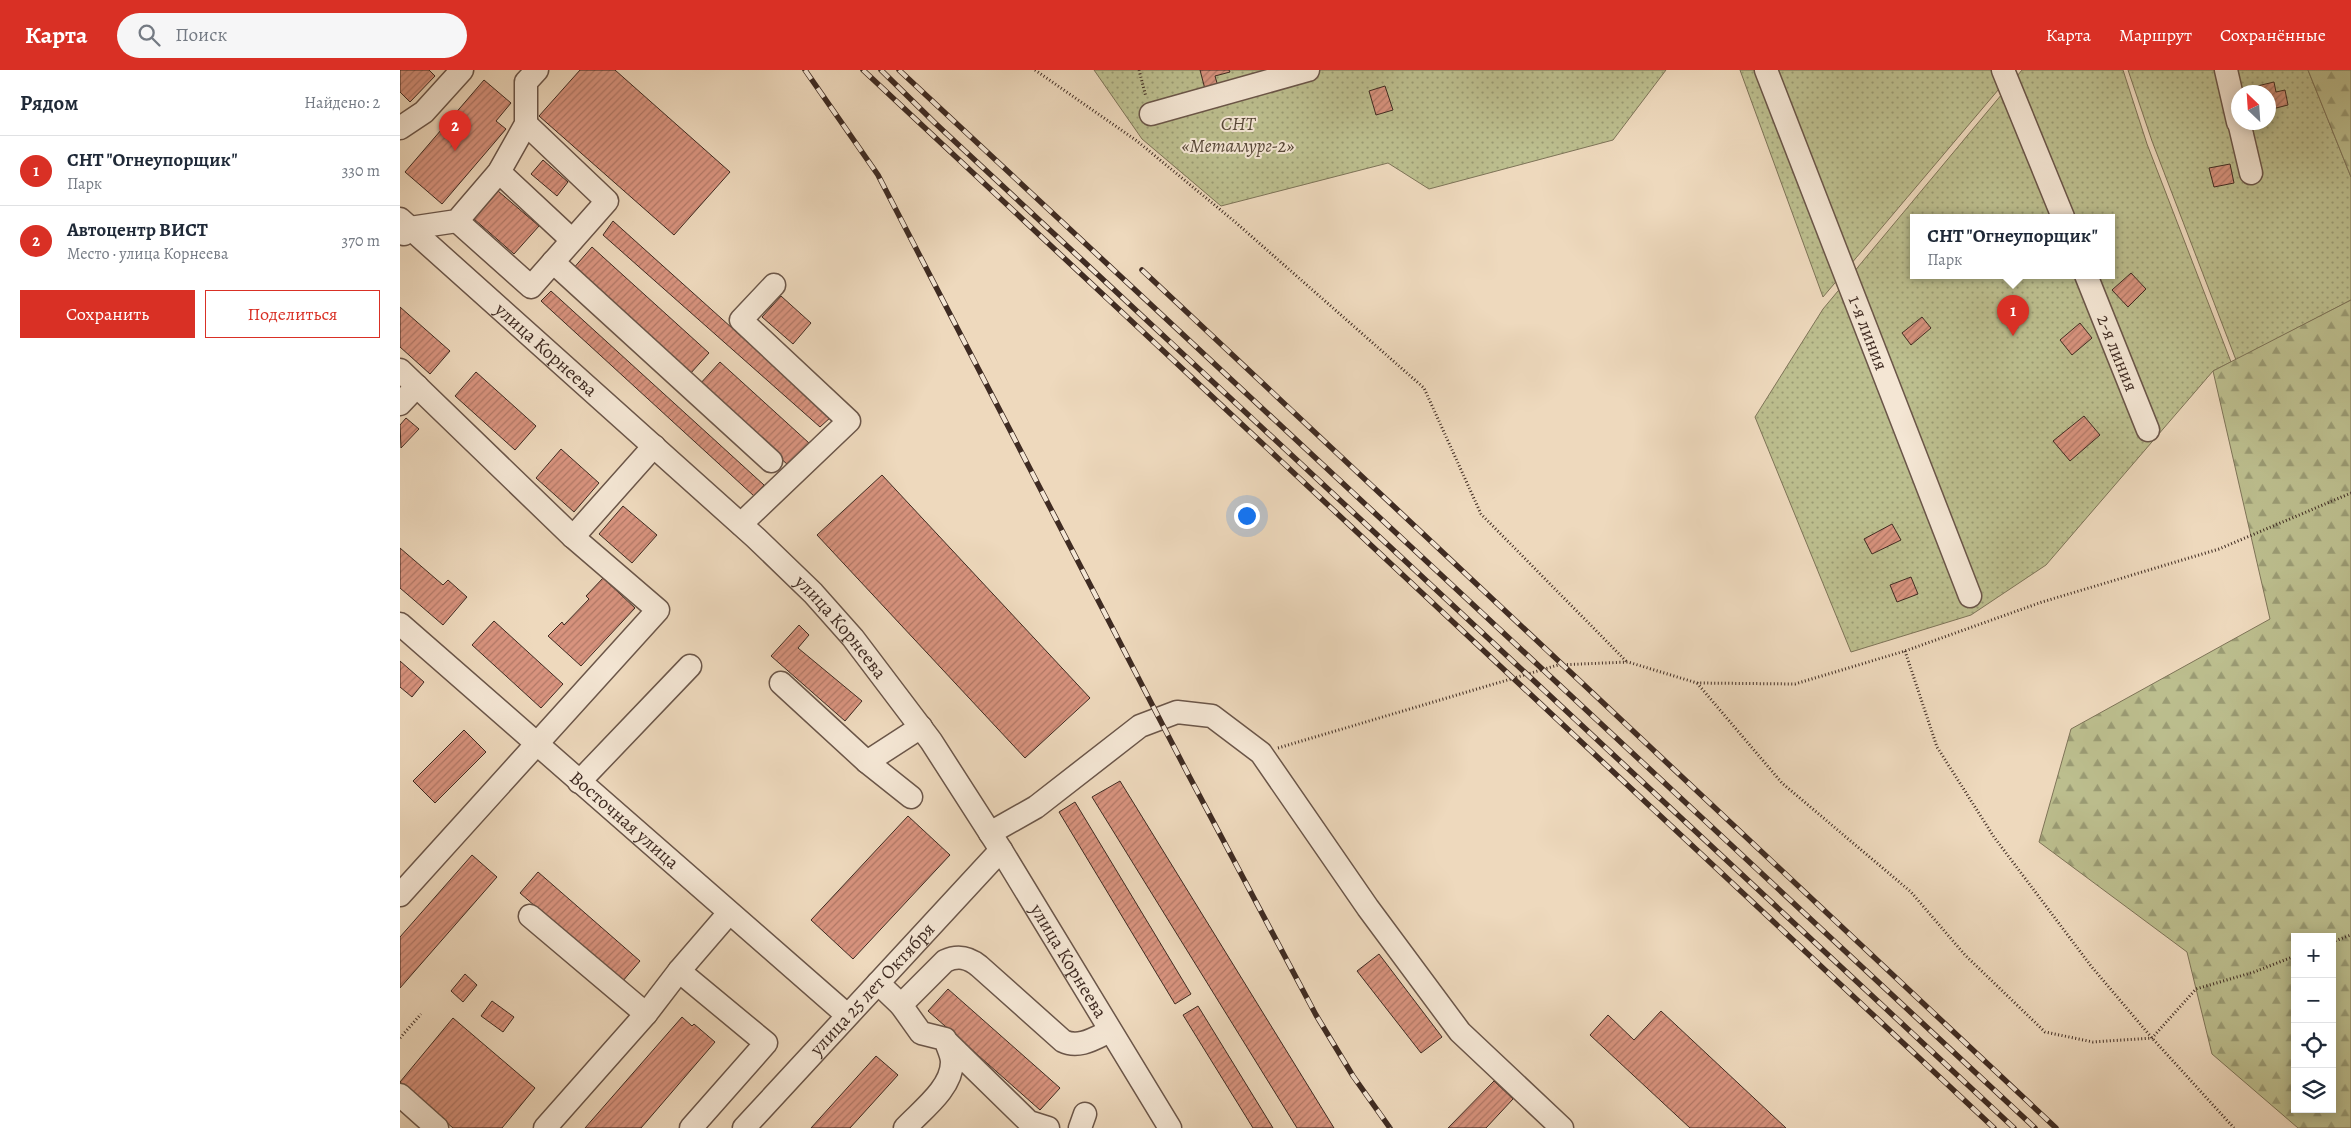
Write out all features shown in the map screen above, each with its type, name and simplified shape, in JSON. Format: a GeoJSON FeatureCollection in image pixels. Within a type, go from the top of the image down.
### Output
{"type":"FeatureCollection","features":[{"type":"Feature","properties":{"kind":"street"},"geometry":{"type":"LineString","coordinates":[[400,128],[424,112],[462,70]]}},
{"type":"Feature","properties":{"kind":"street"},"geometry":{"type":"LineString","coordinates":[[403,228],[457,221],[499,172],[526,124],[526,82],[538,70]]}},
{"type":"Feature","properties":{"kind":"street"},"geometry":{"type":"LineString","coordinates":[[1151,114],[1308,70]]}},
{"type":"Feature","properties":{"kind":"street","name":"1-я линия"},"geometry":{"type":"LineString","coordinates":[[1766,70],[1970,596]]}},
{"type":"Feature","properties":{"kind":"street"},"geometry":{"type":"LineString","coordinates":[[2003,70],[2062,214]]}},
{"type":"Feature","properties":{"kind":"street"},"geometry":{"type":"LineString","coordinates":[[2226,70],[2231,92]]}},
{"type":"Feature","properties":{"kind":"street"},"geometry":{"type":"LineString","coordinates":[[457,221],[531,287],[607,201],[526,124]]}},
{"type":"Feature","properties":{"kind":"street"},"geometry":{"type":"LineString","coordinates":[[2240,130],[2251,173]]}},
{"type":"Feature","properties":{"kind":"street"},"geometry":{"type":"LineString","coordinates":[[499,172],[572,240]]}},
{"type":"Feature","properties":{"kind":"street","name":"улица Корнеева"},"geometry":{"type":"LineString","coordinates":[[403,228],[741,524],[799,579],[840,623],[868,656],[921,727],[996,842],[1170,1128]]}},
{"type":"Feature","properties":{"kind":"street"},"geometry":{"type":"LineString","coordinates":[[553,262],[771,461]]}},
{"type":"Feature","properties":{"kind":"street","name":"2-я линия"},"geometry":{"type":"LineString","coordinates":[[2088,279],[2148,430]]}},
{"type":"Feature","properties":{"kind":"street"},"geometry":{"type":"LineString","coordinates":[[741,524],[849,421],[741,320],[774,285]]}},
{"type":"Feature","properties":{"kind":"street"},"geometry":{"type":"LineString","coordinates":[[400,370],[573,537],[658,610],[400,895]]}},
{"type":"Feature","properties":{"kind":"street"},"geometry":{"type":"LineString","coordinates":[[400,404],[417,386]]}},
{"type":"Feature","properties":{"kind":"street"},"geometry":{"type":"LineString","coordinates":[[573,537],[654,446]]}},
{"type":"Feature","properties":{"kind":"street","name":"Восточная улица"},"geometry":{"type":"LineString","coordinates":[[400,624],[578,782],[847,1015]]}},
{"type":"Feature","properties":{"kind":"street"},"geometry":{"type":"LineString","coordinates":[[578,782],[690,666]]}},
{"type":"Feature","properties":{"kind":"street"},"geometry":{"type":"LineString","coordinates":[[781,683],[867,762],[910,796]]}},
{"type":"Feature","properties":{"kind":"street","name":"улица 25 лет Октября"},"geometry":{"type":"LineString","coordinates":[[744,1128],[878,983],[996,842],[1036,807],[1140,726],[1177,712],[1212,716],[1261,753],[1368,908],[1460,1032],[1562,1128]]}},
{"type":"Feature","properties":{"kind":"street"},"geometry":{"type":"LineString","coordinates":[[867,762],[921,727]]}},
{"type":"Feature","properties":{"kind":"street"},"geometry":{"type":"LineString","coordinates":[[545,1128],[646,1014],[679,971],[729,913]]}},
{"type":"Feature","properties":{"kind":"street"},"geometry":{"type":"LineString","coordinates":[[530,916],[646,1014]]}},
{"type":"Feature","properties":{"kind":"street"},"geometry":{"type":"LineString","coordinates":[[901,1005],[945,961],[952,958],[965,958],[979,966],[1063,1042],[1072,1045],[1080,1044],[1110,1031]]}},
{"type":"Feature","properties":{"kind":"street"},"geometry":{"type":"LineString","coordinates":[[679,971],[766,1043],[691,1128]]}},
{"type":"Feature","properties":{"kind":"street"},"geometry":{"type":"LineString","coordinates":[[878,983],[901,1005],[922,1033],[945,1039],[1029,1122],[1048,1128]]}},
{"type":"Feature","properties":{"kind":"street"},"geometry":{"type":"LineString","coordinates":[[905,1128],[940,1090],[949,1077],[952,1061],[945,1039]]}},
{"type":"Feature","properties":{"kind":"street"},"geometry":{"type":"LineString","coordinates":[[400,1095],[437,1128]]}},
{"type":"Feature","properties":{"kind":"path"},"geometry":{"type":"LineString","coordinates":[[1035,70],[1137,141],[1234,221],[1424,388],[1481,514],[1628,662]]}},
{"type":"Feature","properties":{"kind":"path"},"geometry":{"type":"LineString","coordinates":[[1139,70],[1151,114]]}},
{"type":"Feature","properties":{"kind":"path"},"geometry":{"type":"LineString","coordinates":[[1261,753],[1558,666],[1628,662],[1696,683],[1795,684],[1905,651],[2042,602],[2219,549],[2351,493]]}},
{"type":"Feature","properties":{"kind":"path"},"geometry":{"type":"LineString","coordinates":[[1905,651],[1937,747],[1994,837],[2091,966],[2152,1038],[2234,1128]]}},
{"type":"Feature","properties":{"kind":"path"},"geometry":{"type":"LineString","coordinates":[[1696,683],[1782,783],[1911,892],[1965,955],[2045,1032],[2093,1042],[2152,1038],[2196,989],[2254,972],[2291,958]]}},
{"type":"Feature","properties":{"kind":"path"},"geometry":{"type":"LineString","coordinates":[[2336,940],[2351,934]]}},
{"type":"Feature","properties":{"kind":"path"},"geometry":{"type":"LineString","coordinates":[[400,1038],[421,1014]]}},
{"type":"Feature","properties":{"kind":"green space","name":"СНТ «Металлург-2»"},"geometry":{"type":"Polygon","coordinates":[[[1094,70],[1666,70],[1613,140],[1429,189],[1388,163],[1221,206],[1142,139],[1094,70]]]}},
{"type":"Feature","properties":{"kind":"green space"},"geometry":{"type":"Polygon","coordinates":[[[1740,70],[2015,70],[1823,297],[1740,70]]]}},
{"type":"Feature","properties":{"kind":"green space"},"geometry":{"type":"Polygon","coordinates":[[[2022,70],[2123,70],[2147,144],[2231,362],[2213,371],[2046,565],[1971,615],[1851,652],[1755,417],[1823,309],[2022,70]]]}},
{"type":"Feature","properties":{"kind":"green space"},"geometry":{"type":"Polygon","coordinates":[[[2128,70],[2308,70],[2351,177],[2351,300],[2236,360],[2152,141],[2128,70]]]}},
{"type":"Feature","properties":{"kind":"green space"},"geometry":{"type":"Polygon","coordinates":[[[2308,70],[2351,70],[2351,177],[2308,70]]]}},
{"type":"Feature","properties":{"kind":"green space"},"geometry":{"type":"Polygon","coordinates":[[[2351,300],[2351,1128],[2298,1128],[2212,1054],[2187,952],[2039,842],[2071,729],[2270,619],[2213,371],[2351,300]]]}},
{"type":"Feature","properties":{"kind":"building"},"geometry":{"type":"Polygon","coordinates":[[[400,70],[429,70],[435,76],[410,102],[400,92],[400,70]]]}},
{"type":"Feature","properties":{"kind":"building"},"geometry":{"type":"Polygon","coordinates":[[[580,70],[615,70],[730,172],[674,235],[539,116],[580,70]]]}},
{"type":"Feature","properties":{"kind":"building"},"geometry":{"type":"Polygon","coordinates":[[[1200,70],[1229,70],[1230,72],[1215,76],[1219,90],[1206,93],[1200,70]]]}},
{"type":"Feature","properties":{"kind":"building"},"geometry":{"type":"Polygon","coordinates":[[[484,80],[511,103],[496,121],[506,129],[442,204],[405,172],[484,80]]]}},
{"type":"Feature","properties":{"kind":"building"},"geometry":{"type":"Polygon","coordinates":[[[2274,82],[2275,85],[2261,85],[2274,82]]]}},
{"type":"Feature","properties":{"kind":"building"},"geometry":{"type":"Polygon","coordinates":[[[1385,86],[1393,110],[1376,115],[1369,91],[1385,86]]]}},
{"type":"Feature","properties":{"kind":"building"},"geometry":{"type":"Polygon","coordinates":[[[2285,90],[2288,105],[2276,108],[2276,92],[2285,90]]]}},
{"type":"Feature","properties":{"kind":"building"},"geometry":{"type":"Polygon","coordinates":[[[543,160],[568,182],[557,196],[531,174],[543,160]]]}},
{"type":"Feature","properties":{"kind":"building"},"geometry":{"type":"Polygon","coordinates":[[[2230,164],[2234,183],[2214,187],[2209,168],[2230,164]]]}},
{"type":"Feature","properties":{"kind":"building"},"geometry":{"type":"Polygon","coordinates":[[[498,191],[539,226],[514,254],[474,219],[498,191]]]}},
{"type":"Feature","properties":{"kind":"building"},"geometry":{"type":"Polygon","coordinates":[[[613,221],[831,417],[820,427],[603,235],[613,221]]]}},
{"type":"Feature","properties":{"kind":"building"},"geometry":{"type":"Polygon","coordinates":[[[592,247],[709,353],[690,374],[572,270],[592,247]]]}},
{"type":"Feature","properties":{"kind":"building"},"geometry":{"type":"Polygon","coordinates":[[[2131,273],[2146,289],[2128,307],[2112,290],[2131,273]]]}},
{"type":"Feature","properties":{"kind":"building"},"geometry":{"type":"Polygon","coordinates":[[[551,291],[764,485],[754,496],[541,301],[551,291]]]}},
{"type":"Feature","properties":{"kind":"building"},"geometry":{"type":"Polygon","coordinates":[[[781,296],[811,323],[793,344],[762,317],[781,296]]]}},
{"type":"Feature","properties":{"kind":"building"},"geometry":{"type":"Polygon","coordinates":[[[400,307],[450,351],[430,374],[400,347],[400,307]]]}},
{"type":"Feature","properties":{"kind":"building"},"geometry":{"type":"Polygon","coordinates":[[[1922,317],[1931,328],[1911,345],[1902,333],[1922,317]]]}},
{"type":"Feature","properties":{"kind":"building"},"geometry":{"type":"Polygon","coordinates":[[[2080,323],[2092,338],[2072,355],[2060,340],[2080,323]]]}},
{"type":"Feature","properties":{"kind":"building"},"geometry":{"type":"Polygon","coordinates":[[[720,362],[809,443],[788,465],[699,385],[720,362]]]}},
{"type":"Feature","properties":{"kind":"building"},"geometry":{"type":"Polygon","coordinates":[[[476,372],[536,426],[515,450],[455,396],[476,372]]]}},
{"type":"Feature","properties":{"kind":"building"},"geometry":{"type":"Polygon","coordinates":[[[2084,416],[2100,435],[2070,461],[2053,441],[2084,416]]]}},
{"type":"Feature","properties":{"kind":"building"},"geometry":{"type":"Polygon","coordinates":[[[406,418],[419,429],[401,448],[400,425],[406,418]]]}},
{"type":"Feature","properties":{"kind":"building"},"geometry":{"type":"Polygon","coordinates":[[[561,449],[599,483],[574,512],[536,478],[561,449]]]}},
{"type":"Feature","properties":{"kind":"building"},"geometry":{"type":"Polygon","coordinates":[[[882,475],[1090,698],[1025,758],[817,535],[882,475]]]}},
{"type":"Feature","properties":{"kind":"building"},"geometry":{"type":"Polygon","coordinates":[[[623,506],[657,535],[632,563],[599,534],[623,506]]]}},
{"type":"Feature","properties":{"kind":"building"},"geometry":{"type":"Polygon","coordinates":[[[1892,524],[1901,540],[1872,554],[1864,539],[1892,524]]]}},
{"type":"Feature","properties":{"kind":"building"},"geometry":{"type":"Polygon","coordinates":[[[400,548],[443,585],[448,580],[467,597],[443,625],[400,588],[400,548]]]}},
{"type":"Feature","properties":{"kind":"building"},"geometry":{"type":"Polygon","coordinates":[[[1911,577],[1918,594],[1897,602],[1890,585],[1911,577]]]}},
{"type":"Feature","properties":{"kind":"building"},"geometry":{"type":"Polygon","coordinates":[[[603,578],[635,608],[581,666],[548,636],[562,622],[564,625],[589,599],[586,596],[603,578]]]}},
{"type":"Feature","properties":{"kind":"building"},"geometry":{"type":"Polygon","coordinates":[[[494,621],[563,684],[541,708],[472,645],[494,621]]]}},
{"type":"Feature","properties":{"kind":"building"},"geometry":{"type":"Polygon","coordinates":[[[799,625],[809,635],[798,648],[862,701],[845,721],[771,656],[799,625]]]}},
{"type":"Feature","properties":{"kind":"building"},"geometry":{"type":"Polygon","coordinates":[[[400,661],[424,682],[412,697],[400,687],[400,661]]]}},
{"type":"Feature","properties":{"kind":"building"},"geometry":{"type":"Polygon","coordinates":[[[464,730],[486,752],[435,803],[413,781],[464,730]]]}},
{"type":"Feature","properties":{"kind":"building"},"geometry":{"type":"Polygon","coordinates":[[[1120,781],[1334,1128],[1297,1128],[1092,797],[1120,781]]]}},
{"type":"Feature","properties":{"kind":"building"},"geometry":{"type":"Polygon","coordinates":[[[1075,802],[1191,994],[1175,1004],[1059,812],[1075,802]]]}},
{"type":"Feature","properties":{"kind":"building"},"geometry":{"type":"Polygon","coordinates":[[[908,816],[950,855],[853,959],[811,920],[908,816]]]}},
{"type":"Feature","properties":{"kind":"building"},"geometry":{"type":"Polygon","coordinates":[[[472,855],[497,877],[400,988],[400,937],[472,855]]]}},
{"type":"Feature","properties":{"kind":"building"},"geometry":{"type":"Polygon","coordinates":[[[538,872],[640,961],[622,982],[520,893],[538,872]]]}},
{"type":"Feature","properties":{"kind":"building"},"geometry":{"type":"Polygon","coordinates":[[[1379,954],[1442,1037],[1421,1053],[1357,971],[1379,954]]]}},
{"type":"Feature","properties":{"kind":"building"},"geometry":{"type":"Polygon","coordinates":[[[465,974],[477,985],[463,1002],[451,991],[465,974]]]}},
{"type":"Feature","properties":{"kind":"building"},"geometry":{"type":"Polygon","coordinates":[[[948,989],[1060,1088],[1040,1110],[928,1011],[948,989]]]}},
{"type":"Feature","properties":{"kind":"building"},"geometry":{"type":"Polygon","coordinates":[[[492,1001],[514,1017],[503,1032],[481,1016],[492,1001]]]}},
{"type":"Feature","properties":{"kind":"building"},"geometry":{"type":"Polygon","coordinates":[[[1198,1006],[1273,1128],[1253,1128],[1183,1015],[1198,1006]]]}},
{"type":"Feature","properties":{"kind":"building"},"geometry":{"type":"Polygon","coordinates":[[[1661,1011],[1786,1128],[1690,1128],[1590,1035],[1608,1015],[1634,1040],[1661,1011]]]}},
{"type":"Feature","properties":{"kind":"building"},"geometry":{"type":"Polygon","coordinates":[[[682,1017],[692,1026],[694,1024],[715,1042],[641,1128],[585,1128],[682,1017]]]}},
{"type":"Feature","properties":{"kind":"building"},"geometry":{"type":"Polygon","coordinates":[[[453,1018],[535,1088],[502,1128],[453,1128],[400,1082],[453,1018]]]}},
{"type":"Feature","properties":{"kind":"building"},"geometry":{"type":"Polygon","coordinates":[[[876,1056],[898,1075],[850,1128],[811,1128],[876,1056]]]}},
{"type":"Feature","properties":{"kind":"building"},"geometry":{"type":"Polygon","coordinates":[[[1494,1081],[1513,1099],[1486,1128],[1448,1128],[1494,1081]]]}},
{"type":"Feature","properties":{"kind":"railway"},"geometry":{"type":"LineString","coordinates":[[805,70],[878,175],[1188,774],[1316,1015],[1353,1076],[1390,1128]]}},
{"type":"Feature","properties":{"kind":"railway"},"geometry":{"type":"LineString","coordinates":[[863,70],[1994,1128]]}},
{"type":"Feature","properties":{"kind":"railway"},"geometry":{"type":"LineString","coordinates":[[881,70],[935,123],[2014,1128]]}},
{"type":"Feature","properties":{"kind":"railway"},"geometry":{"type":"LineString","coordinates":[[899,70],[2035,1128]]}},
{"type":"Feature","properties":{"kind":"railway"},"geometry":{"type":"LineString","coordinates":[[1142,270],[2056,1128]]}},
{"type":"Feature","properties":{"kind":"place","name":"Автоцентр ВИСТ"},"geometry":{"type":"Point","coordinates":[455,151]}},
{"type":"Feature","properties":{"kind":"place","name":"СНТ \"Огнеупорщик\""},"geometry":{"type":"Point","coordinates":[2013,336]}}]}
